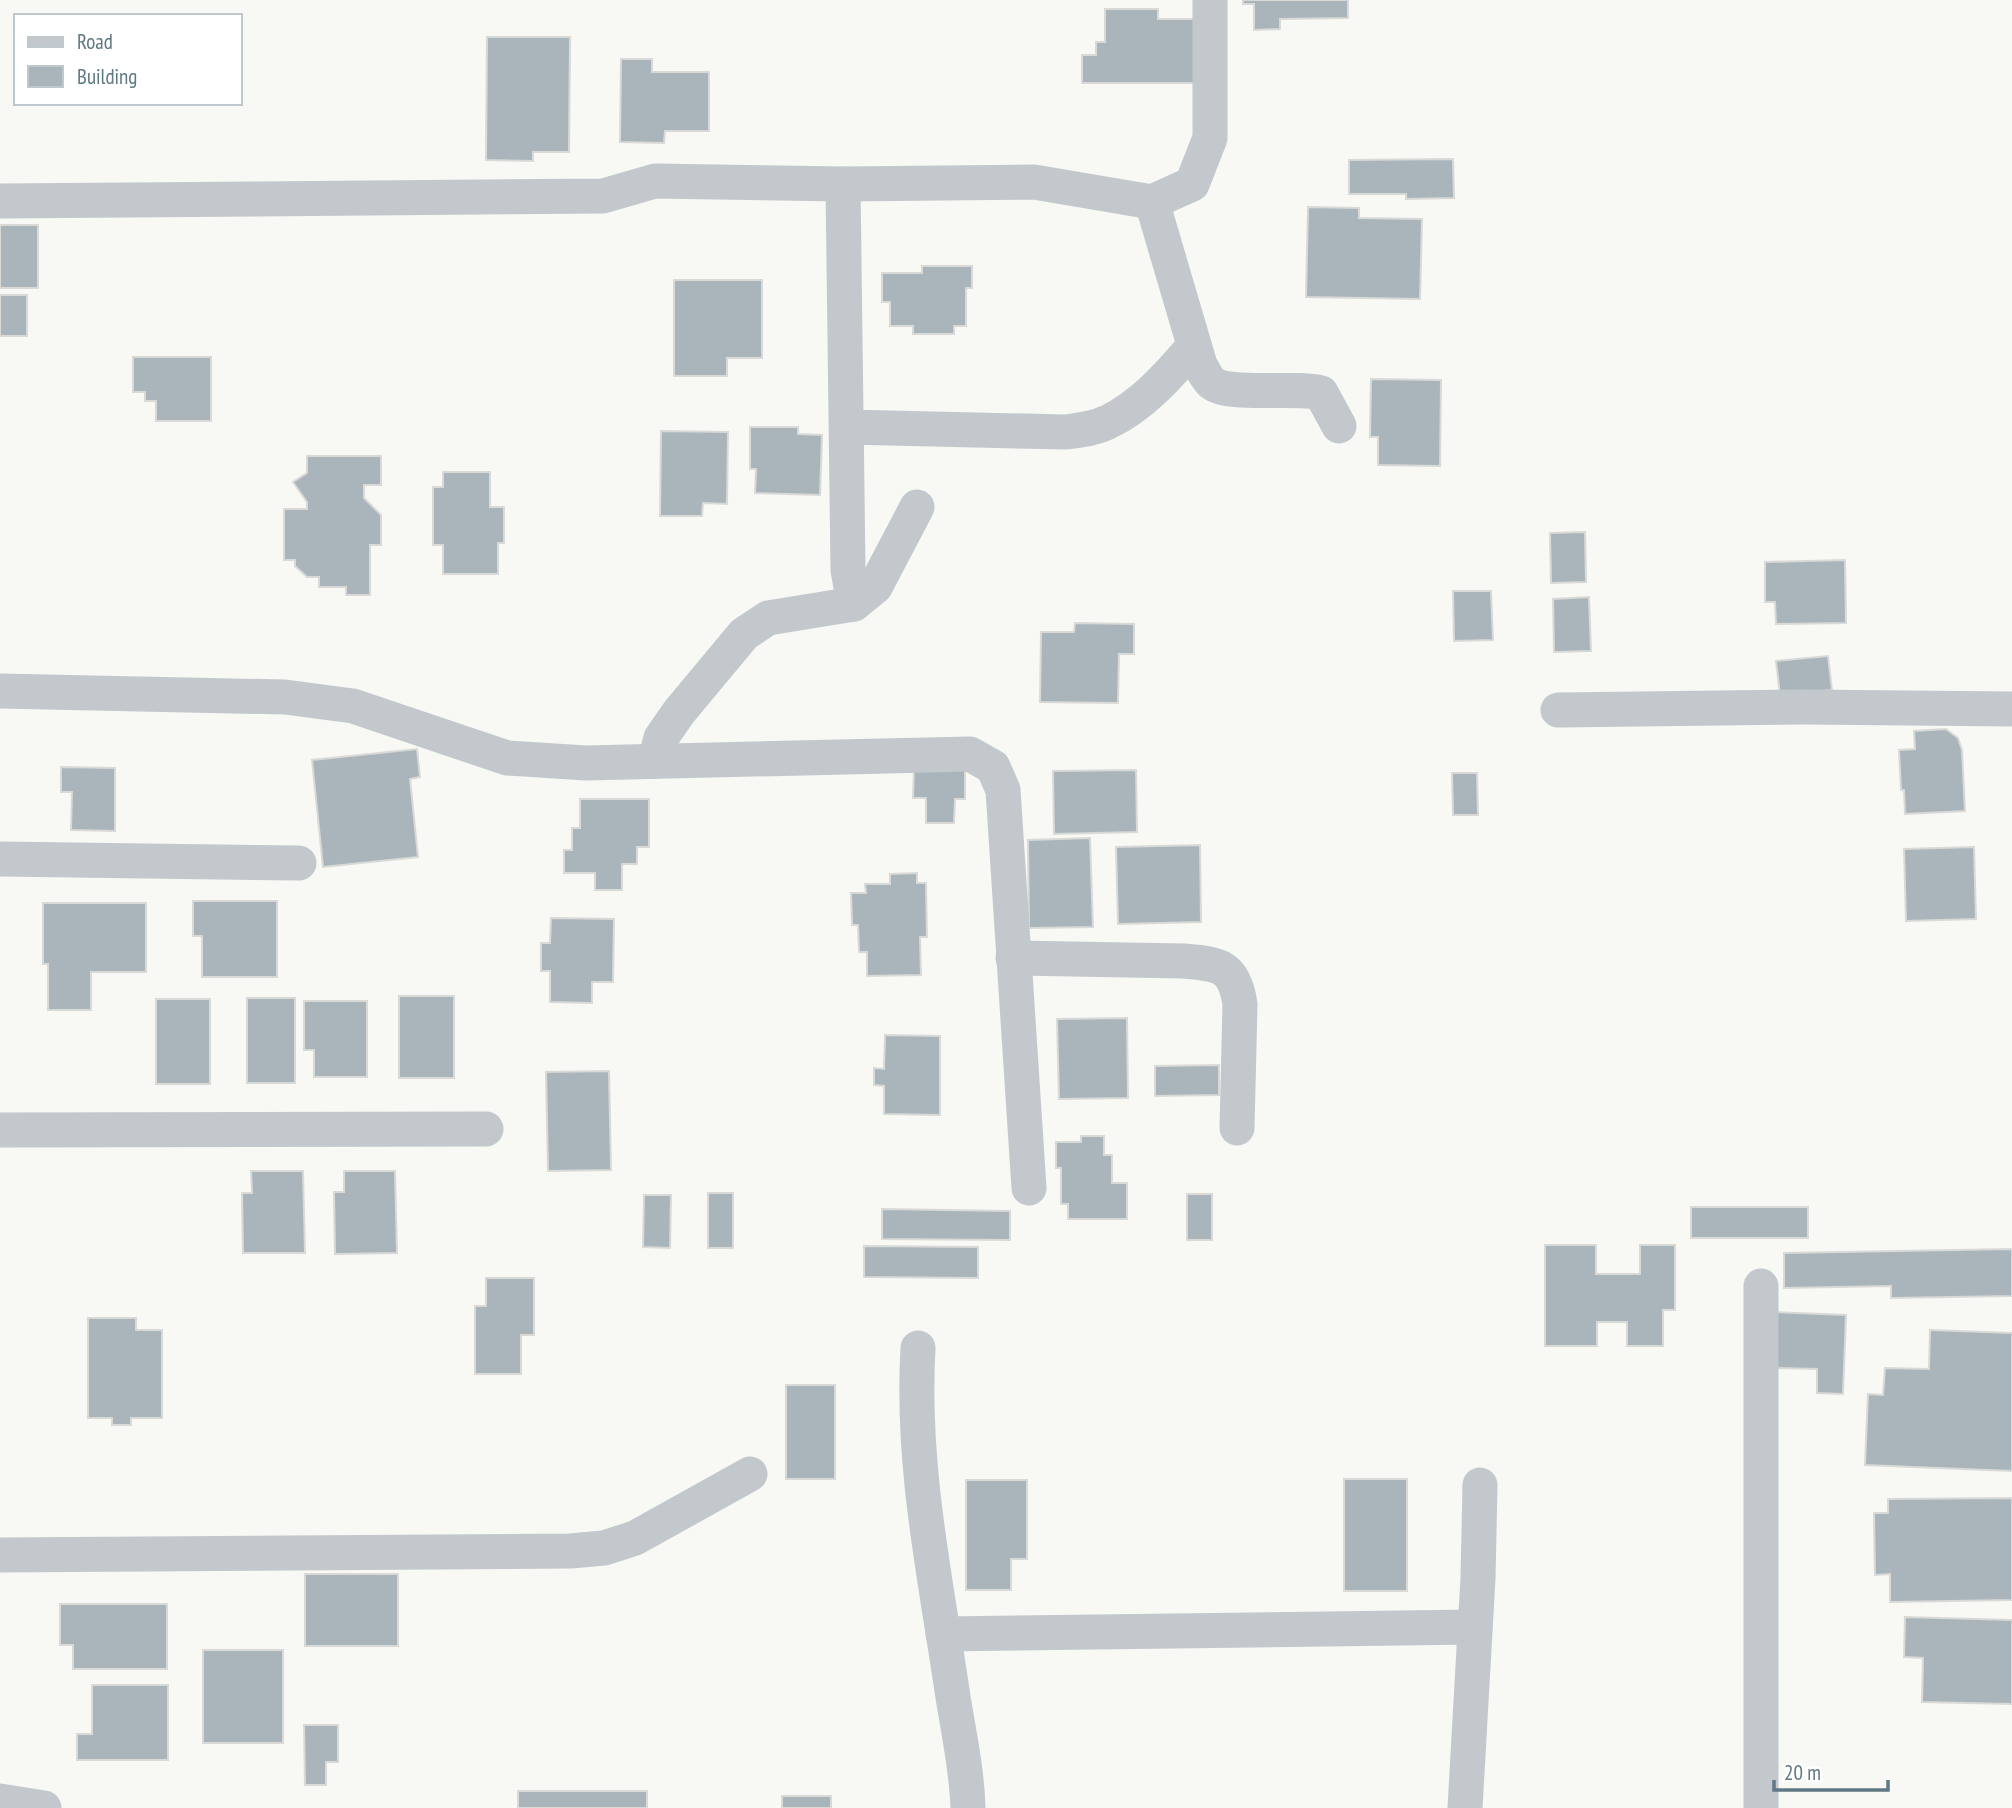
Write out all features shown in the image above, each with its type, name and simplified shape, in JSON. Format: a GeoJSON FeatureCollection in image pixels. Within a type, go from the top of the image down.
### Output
{"type":"FeatureCollection","features":[{"type":"Feature","properties":{"kind":"street"},"geometry":{"type":"LineString","coordinates":[[0,201],[603,196],[655,181],[1034,183],[1152,202],[1192,184],[1210,138],[1210,0]]}},
{"type":"Feature","properties":{"kind":"street"},"geometry":{"type":"LineString","coordinates":[[843,184],[848,570],[854,604]]}},
{"type":"Feature","properties":{"kind":"street"},"geometry":{"type":"LineString","coordinates":[[1152,202],[1200,365],[1211,382],[1225,389],[1307,389],[1321,393],[1339,426]]}},
{"type":"Feature","properties":{"kind":"street"},"geometry":{"type":"LineString","coordinates":[[847,427],[1065,432],[1088,429],[1108,422],[1127,410],[1162,381],[1194,346]]}},
{"type":"Feature","properties":{"kind":"street"},"geometry":{"type":"LineString","coordinates":[[655,761],[661,737],[744,634],[768,618],[854,604],[875,587],[917,507]]}},
{"type":"Feature","properties":{"kind":"street"},"geometry":{"type":"LineString","coordinates":[[0,691],[285,696],[353,706],[507,758],[586,763],[970,754],[993,766],[1003,790],[1029,1188]]}},
{"type":"Feature","properties":{"kind":"street"},"geometry":{"type":"LineString","coordinates":[[1558,710],[1805,707],[2012,709]]}},
{"type":"Feature","properties":{"kind":"street"},"geometry":{"type":"LineString","coordinates":[[0,859],[299,863]]}},
{"type":"Feature","properties":{"kind":"street"},"geometry":{"type":"LineString","coordinates":[[1013,958],[1183,961],[1209,963],[1231,973],[1240,1004],[1237,1128]]}},
{"type":"Feature","properties":{"kind":"street"},"geometry":{"type":"LineString","coordinates":[[0,1129],[486,1129]]}},
{"type":"Feature","properties":{"kind":"street"},"geometry":{"type":"LineString","coordinates":[[1761,1286],[1761,1808]]}},
{"type":"Feature","properties":{"kind":"street"},"geometry":{"type":"LineString","coordinates":[[918,1348],[915,1398],[925,1527],[968,1808]]}},
{"type":"Feature","properties":{"kind":"street"},"geometry":{"type":"LineString","coordinates":[[0,1555],[542,1551],[604,1548],[635,1538],[750,1474]]}},
{"type":"Feature","properties":{"kind":"street"},"geometry":{"type":"LineString","coordinates":[[1465,1808],[1480,1485]]}},
{"type":"Feature","properties":{"kind":"street"},"geometry":{"type":"LineString","coordinates":[[943,1634],[1475,1627]]}},
{"type":"Feature","properties":{"kind":"street"},"geometry":{"type":"LineString","coordinates":[[0,1801],[44,1808]]}},
{"type":"Feature","properties":{"kind":"building"},"geometry":{"type":"Polygon","coordinates":[[[1243,0],[1348,0],[1348,18],[1280,19],[1280,29],[1254,30],[1254,4],[1243,4],[1243,0]]]}},
{"type":"Feature","properties":{"kind":"building"},"geometry":{"type":"Polygon","coordinates":[[[1105,9],[1158,9],[1158,19],[1198,19],[1198,83],[1082,83],[1082,55],[1096,55],[1096,42],[1105,42],[1105,9]]]}},
{"type":"Feature","properties":{"kind":"building"},"geometry":{"type":"Polygon","coordinates":[[[487,37],[570,37],[569,152],[533,152],[533,161],[486,160],[487,37]]]}},
{"type":"Feature","properties":{"kind":"building"},"geometry":{"type":"Polygon","coordinates":[[[621,59],[652,59],[652,72],[709,72],[709,131],[665,131],[664,143],[620,142],[621,59]]]}},
{"type":"Feature","properties":{"kind":"building"},"geometry":{"type":"Polygon","coordinates":[[[1453,159],[1454,198],[1406,199],[1406,194],[1349,194],[1349,160],[1453,159]]]}},
{"type":"Feature","properties":{"kind":"building"},"geometry":{"type":"Polygon","coordinates":[[[1308,207],[1359,208],[1359,218],[1422,219],[1420,299],[1306,297],[1308,207]]]}},
{"type":"Feature","properties":{"kind":"building"},"geometry":{"type":"Polygon","coordinates":[[[0,225],[38,225],[38,288],[0,288],[0,225]]]}},
{"type":"Feature","properties":{"kind":"building"},"geometry":{"type":"Polygon","coordinates":[[[922,266],[972,266],[972,288],[966,288],[966,326],[954,326],[954,334],[913,334],[913,326],[890,326],[890,302],[882,302],[882,273],[922,273],[922,266]]]}},
{"type":"Feature","properties":{"kind":"building"},"geometry":{"type":"Polygon","coordinates":[[[674,280],[762,280],[762,358],[727,358],[727,376],[674,376],[674,280]]]}},
{"type":"Feature","properties":{"kind":"building"},"geometry":{"type":"Polygon","coordinates":[[[0,295],[27,295],[27,336],[0,336],[0,295]]]}},
{"type":"Feature","properties":{"kind":"building"},"geometry":{"type":"Polygon","coordinates":[[[133,357],[211,357],[211,421],[156,421],[156,401],[145,401],[145,392],[133,392],[133,357]]]}},
{"type":"Feature","properties":{"kind":"building"},"geometry":{"type":"Polygon","coordinates":[[[1371,379],[1441,380],[1440,466],[1378,465],[1378,437],[1370,437],[1371,379]]]}},
{"type":"Feature","properties":{"kind":"building"},"geometry":{"type":"Polygon","coordinates":[[[750,427],[798,427],[798,434],[822,435],[820,495],[755,493],[756,469],[750,469],[750,427]]]}},
{"type":"Feature","properties":{"kind":"building"},"geometry":{"type":"Polygon","coordinates":[[[661,431],[728,432],[727,504],[703,503],[702,516],[660,516],[661,431]]]}},
{"type":"Feature","properties":{"kind":"building"},"geometry":{"type":"Polygon","coordinates":[[[307,456],[381,456],[381,485],[364,485],[364,498],[381,515],[381,545],[370,545],[370,595],[346,595],[346,587],[319,587],[319,577],[307,577],[295,566],[295,560],[284,560],[284,509],[307,509],[307,502],[293,482],[307,473],[307,456]]]}},
{"type":"Feature","properties":{"kind":"building"},"geometry":{"type":"Polygon","coordinates":[[[443,472],[490,472],[490,507],[504,507],[504,543],[498,543],[498,574],[443,574],[443,545],[433,545],[433,487],[443,487],[443,472]]]}},
{"type":"Feature","properties":{"kind":"building"},"geometry":{"type":"Polygon","coordinates":[[[1585,532],[1586,582],[1551,583],[1550,533],[1585,532]]]}},
{"type":"Feature","properties":{"kind":"building"},"geometry":{"type":"Polygon","coordinates":[[[1845,560],[1846,623],[1776,624],[1775,602],[1765,602],[1765,562],[1845,560]]]}},
{"type":"Feature","properties":{"kind":"building"},"geometry":{"type":"Polygon","coordinates":[[[1453,591],[1491,591],[1493,640],[1454,641],[1453,591]]]}},
{"type":"Feature","properties":{"kind":"building"},"geometry":{"type":"Polygon","coordinates":[[[1589,597],[1591,651],[1554,652],[1553,599],[1589,597]]]}},
{"type":"Feature","properties":{"kind":"building"},"geometry":{"type":"Polygon","coordinates":[[[1075,623],[1134,624],[1134,654],[1119,654],[1118,703],[1040,702],[1041,632],[1074,632],[1075,623]]]}},
{"type":"Feature","properties":{"kind":"building"},"geometry":{"type":"Polygon","coordinates":[[[1828,656],[1832,690],[1780,695],[1776,661],[1828,656]]]}},
{"type":"Feature","properties":{"kind":"building"},"geometry":{"type":"Polygon","coordinates":[[[1946,729],[1958,738],[1962,750],[1965,811],[1905,814],[1899,750],[1915,749],[1914,731],[1946,729]]]}},
{"type":"Feature","properties":{"kind":"building"},"geometry":{"type":"Polygon","coordinates":[[[417,749],[420,777],[410,779],[418,857],[323,867],[312,760],[417,749]]]}},
{"type":"Feature","properties":{"kind":"building"},"geometry":{"type":"Polygon","coordinates":[[[61,767],[115,768],[115,831],[71,830],[72,792],[61,792],[61,767]]]}},
{"type":"Feature","properties":{"kind":"building"},"geometry":{"type":"Polygon","coordinates":[[[914,767],[965,767],[965,799],[955,799],[954,823],[926,823],[926,798],[913,798],[914,767]]]}},
{"type":"Feature","properties":{"kind":"building"},"geometry":{"type":"Polygon","coordinates":[[[1136,770],[1137,832],[1054,834],[1053,771],[1136,770]]]}},
{"type":"Feature","properties":{"kind":"building"},"geometry":{"type":"Polygon","coordinates":[[[1452,773],[1477,773],[1478,815],[1453,815],[1452,773]]]}},
{"type":"Feature","properties":{"kind":"building"},"geometry":{"type":"Polygon","coordinates":[[[580,799],[649,799],[649,847],[637,847],[637,864],[622,864],[622,890],[595,890],[595,873],[564,873],[564,850],[572,850],[572,828],[580,828],[580,799]]]}},
{"type":"Feature","properties":{"kind":"building"},"geometry":{"type":"Polygon","coordinates":[[[1090,838],[1093,927],[1029,928],[1028,840],[1090,838]]]}},
{"type":"Feature","properties":{"kind":"building"},"geometry":{"type":"Polygon","coordinates":[[[1200,845],[1201,922],[1118,924],[1116,847],[1200,845]]]}},
{"type":"Feature","properties":{"kind":"building"},"geometry":{"type":"Polygon","coordinates":[[[1974,847],[1976,919],[1906,921],[1904,849],[1974,847]]]}},
{"type":"Feature","properties":{"kind":"building"},"geometry":{"type":"Polygon","coordinates":[[[917,873],[917,883],[926,883],[927,937],[920,937],[921,975],[867,976],[867,952],[859,952],[858,925],[852,925],[851,893],[866,893],[865,884],[890,884],[890,874],[917,873]]]}},
{"type":"Feature","properties":{"kind":"building"},"geometry":{"type":"Polygon","coordinates":[[[193,901],[277,901],[277,977],[202,977],[202,936],[193,936],[193,901]]]}},
{"type":"Feature","properties":{"kind":"building"},"geometry":{"type":"Polygon","coordinates":[[[43,903],[146,903],[146,972],[91,972],[91,1010],[48,1010],[48,964],[43,964],[43,903]]]}},
{"type":"Feature","properties":{"kind":"building"},"geometry":{"type":"Polygon","coordinates":[[[551,918],[614,919],[613,982],[592,982],[592,1003],[550,1002],[550,971],[541,971],[541,943],[550,943],[551,918]]]}},
{"type":"Feature","properties":{"kind":"building"},"geometry":{"type":"Polygon","coordinates":[[[399,996],[454,996],[454,1078],[399,1078],[399,996]]]}},
{"type":"Feature","properties":{"kind":"building"},"geometry":{"type":"Polygon","coordinates":[[[247,998],[295,998],[295,1083],[247,1083],[247,998]]]}},
{"type":"Feature","properties":{"kind":"building"},"geometry":{"type":"Polygon","coordinates":[[[156,999],[210,999],[210,1084],[156,1084],[156,999]]]}},
{"type":"Feature","properties":{"kind":"building"},"geometry":{"type":"Polygon","coordinates":[[[304,1001],[367,1001],[367,1077],[314,1077],[314,1050],[304,1050],[304,1001]]]}},
{"type":"Feature","properties":{"kind":"building"},"geometry":{"type":"Polygon","coordinates":[[[1127,1018],[1128,1098],[1059,1099],[1057,1019],[1127,1018]]]}},
{"type":"Feature","properties":{"kind":"building"},"geometry":{"type":"Polygon","coordinates":[[[885,1035],[940,1036],[940,1115],[884,1114],[884,1086],[874,1085],[874,1068],[884,1069],[885,1035]]]}},
{"type":"Feature","properties":{"kind":"building"},"geometry":{"type":"Polygon","coordinates":[[[1219,1065],[1219,1095],[1155,1096],[1155,1066],[1219,1065]]]}},
{"type":"Feature","properties":{"kind":"building"},"geometry":{"type":"Polygon","coordinates":[[[609,1071],[611,1170],[548,1171],[546,1072],[609,1071]]]}},
{"type":"Feature","properties":{"kind":"building"},"geometry":{"type":"Polygon","coordinates":[[[1081,1136],[1104,1136],[1104,1155],[1112,1155],[1112,1183],[1127,1183],[1127,1219],[1068,1219],[1068,1204],[1061,1204],[1061,1168],[1056,1168],[1056,1142],[1081,1142],[1081,1136]]]}},
{"type":"Feature","properties":{"kind":"building"},"geometry":{"type":"Polygon","coordinates":[[[251,1171],[303,1171],[305,1253],[243,1253],[242,1193],[252,1193],[251,1171]]]}},
{"type":"Feature","properties":{"kind":"building"},"geometry":{"type":"Polygon","coordinates":[[[344,1171],[395,1171],[397,1253],[335,1254],[334,1192],[344,1192],[344,1171]]]}},
{"type":"Feature","properties":{"kind":"building"},"geometry":{"type":"Polygon","coordinates":[[[708,1193],[733,1193],[733,1248],[708,1248],[708,1193]]]}},
{"type":"Feature","properties":{"kind":"building"},"geometry":{"type":"Polygon","coordinates":[[[1187,1194],[1212,1194],[1212,1240],[1187,1240],[1187,1194]]]}},
{"type":"Feature","properties":{"kind":"building"},"geometry":{"type":"Polygon","coordinates":[[[644,1195],[671,1195],[670,1248],[643,1247],[644,1195]]]}},
{"type":"Feature","properties":{"kind":"building"},"geometry":{"type":"Polygon","coordinates":[[[1691,1207],[1808,1207],[1808,1238],[1691,1238],[1691,1207]]]}},
{"type":"Feature","properties":{"kind":"building"},"geometry":{"type":"Polygon","coordinates":[[[882,1209],[1010,1211],[1010,1240],[882,1239],[882,1209]]]}},
{"type":"Feature","properties":{"kind":"building"},"geometry":{"type":"Polygon","coordinates":[[[1545,1245],[1596,1245],[1596,1274],[1640,1274],[1640,1245],[1675,1245],[1675,1310],[1663,1310],[1663,1346],[1627,1346],[1627,1322],[1597,1322],[1597,1346],[1545,1346],[1545,1245]]]}},
{"type":"Feature","properties":{"kind":"building"},"geometry":{"type":"Polygon","coordinates":[[[864,1246],[978,1247],[978,1278],[864,1277],[864,1246]]]}},
{"type":"Feature","properties":{"kind":"building"},"geometry":{"type":"Polygon","coordinates":[[[2012,1249],[2012,1296],[1891,1298],[1891,1286],[1784,1288],[1784,1253],[2012,1249]]]}},
{"type":"Feature","properties":{"kind":"building"},"geometry":{"type":"Polygon","coordinates":[[[486,1278],[534,1278],[534,1335],[521,1335],[521,1374],[475,1374],[475,1306],[486,1306],[486,1278]]]}},
{"type":"Feature","properties":{"kind":"building"},"geometry":{"type":"Polygon","coordinates":[[[1774,1312],[1846,1315],[1843,1394],[1817,1393],[1817,1369],[1773,1368],[1774,1312]]]}},
{"type":"Feature","properties":{"kind":"building"},"geometry":{"type":"Polygon","coordinates":[[[88,1318],[136,1318],[136,1330],[162,1330],[162,1418],[131,1418],[131,1425],[112,1425],[112,1418],[88,1418],[88,1318]]]}},
{"type":"Feature","properties":{"kind":"building"},"geometry":{"type":"Polygon","coordinates":[[[1930,1330],[2012,1333],[2012,1471],[1865,1465],[1868,1394],[1883,1395],[1885,1368],[1929,1369],[1930,1330]]]}},
{"type":"Feature","properties":{"kind":"building"},"geometry":{"type":"Polygon","coordinates":[[[786,1385],[835,1385],[835,1479],[786,1479],[786,1385]]]}},
{"type":"Feature","properties":{"kind":"building"},"geometry":{"type":"Polygon","coordinates":[[[1344,1479],[1407,1479],[1407,1591],[1344,1591],[1344,1479]]]}},
{"type":"Feature","properties":{"kind":"building"},"geometry":{"type":"Polygon","coordinates":[[[966,1480],[1027,1480],[1027,1559],[1011,1559],[1011,1590],[966,1590],[966,1480]]]}},
{"type":"Feature","properties":{"kind":"building"},"geometry":{"type":"Polygon","coordinates":[[[2012,1498],[2012,1600],[1890,1602],[1890,1574],[1875,1575],[1874,1513],[1888,1513],[1888,1499],[2012,1498]]]}},
{"type":"Feature","properties":{"kind":"building"},"geometry":{"type":"Polygon","coordinates":[[[305,1574],[398,1574],[398,1646],[305,1646],[305,1574]]]}},
{"type":"Feature","properties":{"kind":"building"},"geometry":{"type":"Polygon","coordinates":[[[60,1604],[167,1604],[167,1669],[73,1669],[73,1645],[60,1645],[60,1604]]]}},
{"type":"Feature","properties":{"kind":"building"},"geometry":{"type":"Polygon","coordinates":[[[1905,1617],[2012,1620],[2012,1704],[1922,1702],[1923,1658],[1904,1657],[1905,1617]]]}},
{"type":"Feature","properties":{"kind":"building"},"geometry":{"type":"Polygon","coordinates":[[[203,1650],[283,1650],[283,1743],[203,1743],[203,1650]]]}},
{"type":"Feature","properties":{"kind":"building"},"geometry":{"type":"Polygon","coordinates":[[[92,1685],[168,1685],[168,1760],[77,1760],[77,1734],[92,1734],[92,1685]]]}},
{"type":"Feature","properties":{"kind":"building"},"geometry":{"type":"Polygon","coordinates":[[[304,1725],[338,1725],[338,1762],[326,1762],[326,1785],[305,1785],[304,1725]]]}},
{"type":"Feature","properties":{"kind":"building"},"geometry":{"type":"Polygon","coordinates":[[[518,1791],[647,1791],[647,1808],[518,1808],[518,1791]]]}},
{"type":"Feature","properties":{"kind":"building"},"geometry":{"type":"Polygon","coordinates":[[[782,1796],[831,1796],[831,1808],[782,1808],[782,1796]]]}}]}
